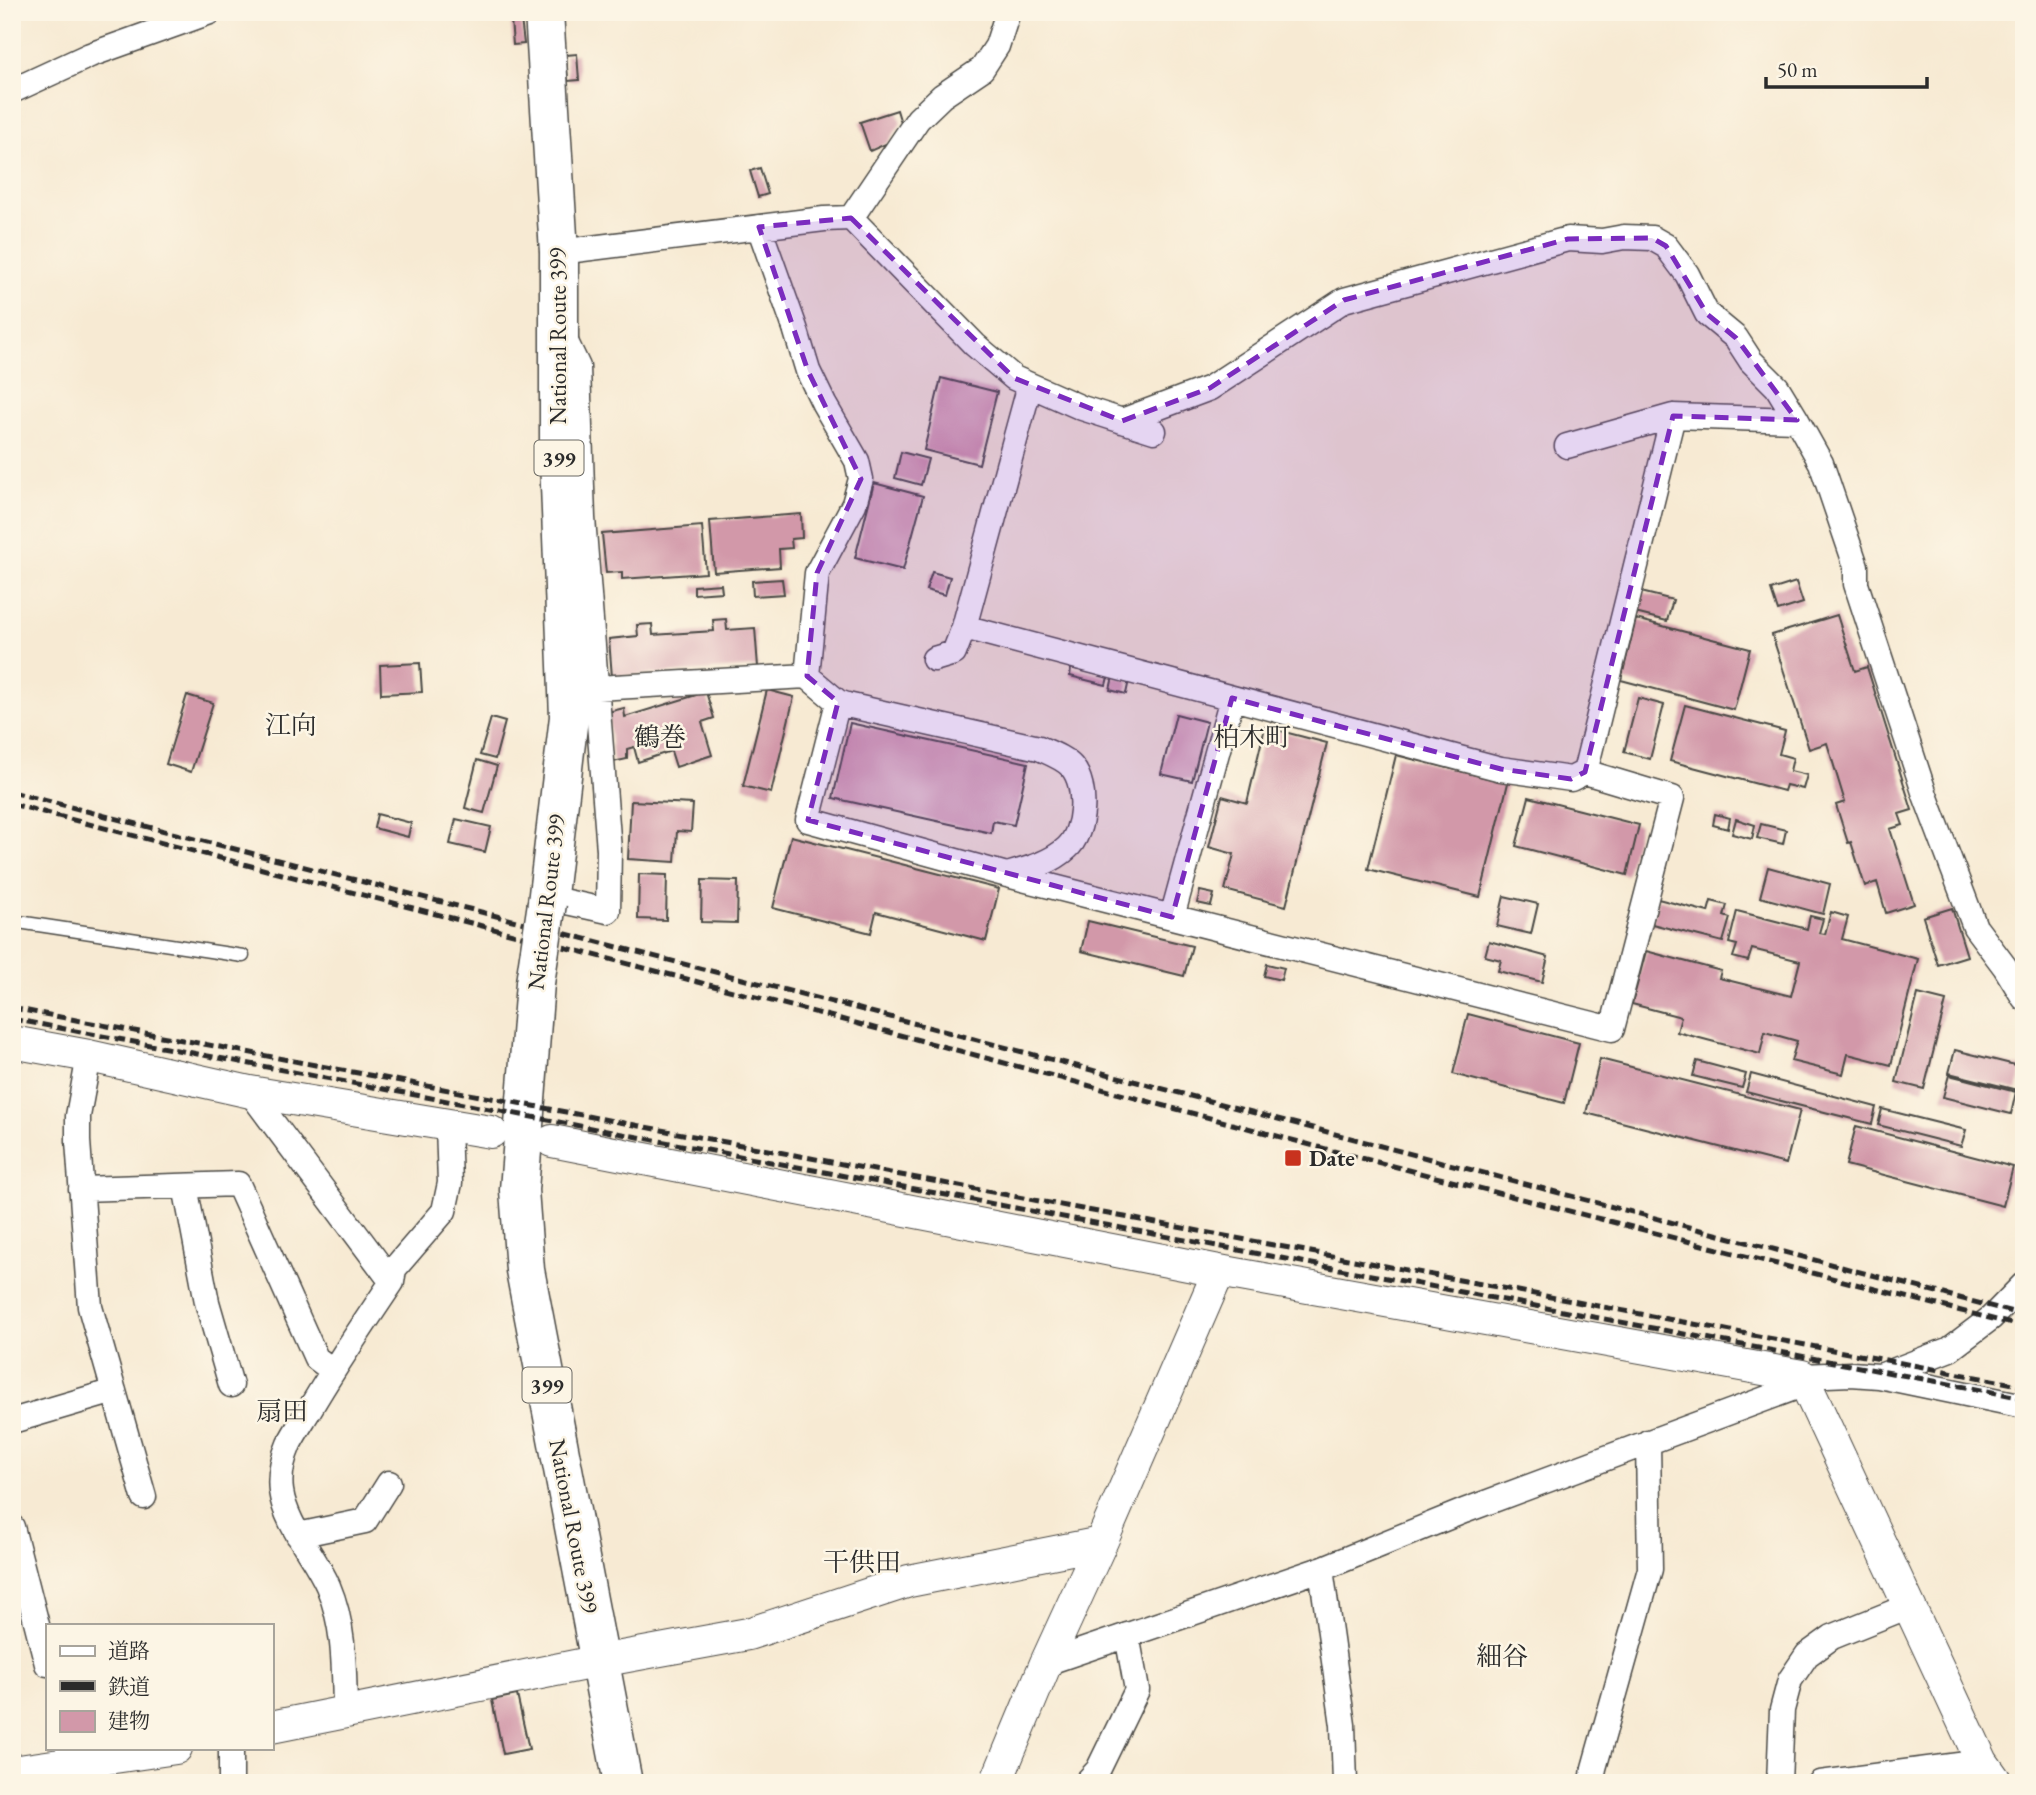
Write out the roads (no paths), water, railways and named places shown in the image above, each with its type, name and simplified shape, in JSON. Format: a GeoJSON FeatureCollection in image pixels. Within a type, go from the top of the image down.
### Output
{"type":"FeatureCollection","features":[{"type":"Feature","properties":{"kind":"highway","name":"National Route 399"},"geometry":{"type":"LineString","coordinates":[[544,12],[559,252],[559,459],[569,717],[548,900],[535,984],[519,1190],[525,1270],[622,1783]]}},
{"type":"Feature","properties":{"kind":"street"},"geometry":{"type":"LineString","coordinates":[[12,91],[90,55],[210,12]]}},
{"type":"Feature","properties":{"kind":"street"},"geometry":{"type":"LineString","coordinates":[[851,218],[918,119],[942,96],[982,69],[997,46],[1008,12]]}},
{"type":"Feature","properties":{"kind":"street"},"geometry":{"type":"LineString","coordinates":[[559,252],[824,219],[851,218],[975,345],[1014,378],[1082,408],[1154,432]]}},
{"type":"Feature","properties":{"kind":"street"},"geometry":{"type":"LineString","coordinates":[[759,227],[808,371],[857,461],[861,479],[854,504],[817,573],[807,676]]}},
{"type":"Feature","properties":{"kind":"street"},"geometry":{"type":"LineString","coordinates":[[1122,421],[1210,388],[1344,300],[1568,239],[1602,241],[1625,237],[1652,238],[1666,246],[1687,274],[1707,314],[1736,338],[1751,361],[1777,387],[1821,463],[1856,566],[1856,584],[1921,782],[1975,927],[2024,998]]}},
{"type":"Feature","properties":{"kind":"street"},"geometry":{"type":"LineString","coordinates":[[548,900],[608,911],[609,850],[583,517],[578,367],[559,325]]}},
{"type":"Feature","properties":{"kind":"street"},"geometry":{"type":"LineString","coordinates":[[934,659],[954,653],[964,627],[1030,385]]}},
{"type":"Feature","properties":{"kind":"street"},"geometry":{"type":"LineString","coordinates":[[1567,446],[1673,416],[1797,420]]}},
{"type":"Feature","properties":{"kind":"street"},"geometry":{"type":"LineString","coordinates":[[1585,772],[1673,416]]}},
{"type":"Feature","properties":{"kind":"street"},"geometry":{"type":"LineString","coordinates":[[838,702],[808,820],[1007,875],[1612,1029],[1672,798],[1585,772],[1571,779],[1501,769],[964,627]]}},
{"type":"Feature","properties":{"kind":"street"},"geometry":{"type":"LineString","coordinates":[[597,688],[807,676],[838,702],[1039,748],[1073,767],[1082,798],[1080,826],[1066,849],[1049,860],[1007,875]]}},
{"type":"Feature","properties":{"kind":"street"},"geometry":{"type":"LineString","coordinates":[[1172,916],[1233,698]]}},
{"type":"Feature","properties":{"kind":"street"},"geometry":{"type":"LineString","coordinates":[[12,1042],[89,1056],[250,1092],[491,1132]]}},
{"type":"Feature","properties":{"kind":"street"},"geometry":{"type":"LineString","coordinates":[[89,1056],[78,1116],[90,1307],[145,1497]]}},
{"type":"Feature","properties":{"kind":"street"},"geometry":{"type":"LineString","coordinates":[[250,1092],[392,1282]]}},
{"type":"Feature","properties":{"kind":"street"},"geometry":{"type":"LineString","coordinates":[[345,1712],[344,1654],[338,1615],[329,1587],[284,1507],[280,1489],[281,1470],[289,1445],[332,1370],[392,1282],[394,1269],[444,1211],[450,1183],[448,1126]]}},
{"type":"Feature","properties":{"kind":"street"},"geometry":{"type":"LineString","coordinates":[[552,1141],[1804,1380]]}},
{"type":"Feature","properties":{"kind":"street"},"geometry":{"type":"LineString","coordinates":[[81,1189],[238,1184],[316,1358],[332,1370]]}},
{"type":"Feature","properties":{"kind":"street"},"geometry":{"type":"LineString","coordinates":[[185,1186],[207,1302],[231,1385]]}},
{"type":"Feature","properties":{"kind":"street"},"geometry":{"type":"LineString","coordinates":[[996,1783],[1219,1270]]}},
{"type":"Feature","properties":{"kind":"street"},"geometry":{"type":"LineString","coordinates":[[1879,1377],[1950,1349],[1991,1318],[2024,1284]]}},
{"type":"Feature","properties":{"kind":"street"},"geometry":{"type":"LineString","coordinates":[[1046,1663],[1321,1569],[1804,1380],[1851,1374],[1879,1377],[2024,1406]]}},
{"type":"Feature","properties":{"kind":"street"},"geometry":{"type":"LineString","coordinates":[[1804,1380],[1989,1773],[1820,1783]]}},
{"type":"Feature","properties":{"kind":"street"},"geometry":{"type":"LineString","coordinates":[[12,1421],[114,1391]]}},
{"type":"Feature","properties":{"kind":"street"},"geometry":{"type":"LineString","coordinates":[[1592,1783],[1650,1569],[1648,1442]]}},
{"type":"Feature","properties":{"kind":"street"},"geometry":{"type":"LineString","coordinates":[[298,1535],[365,1521],[389,1483]]}},
{"type":"Feature","properties":{"kind":"street"},"geometry":{"type":"LineString","coordinates":[[12,1527],[46,1660]]}},
{"type":"Feature","properties":{"kind":"street"},"geometry":{"type":"LineString","coordinates":[[273,1727],[748,1634],[909,1581],[1101,1544]]}},
{"type":"Feature","properties":{"kind":"street"},"geometry":{"type":"LineString","coordinates":[[1321,1569],[1343,1725],[1345,1783]]}},
{"type":"Feature","properties":{"kind":"street"},"geometry":{"type":"LineString","coordinates":[[1779,1783],[1782,1710],[1790,1680],[1807,1655],[1832,1637],[1909,1605]]}},
{"type":"Feature","properties":{"kind":"street"},"geometry":{"type":"LineString","coordinates":[[1086,1783],[1098,1770],[1137,1690],[1127,1635]]}},
{"type":"Feature","properties":{"kind":"street"},"geometry":{"type":"LineString","coordinates":[[12,1772],[164,1750]]}},
{"type":"Feature","properties":{"kind":"street"},"geometry":{"type":"LineString","coordinates":[[231,1750],[231,1783]]}},
{"type":"Feature","properties":{"kind":"lane"},"geometry":{"type":"LineString","coordinates":[[12,922],[243,956]]}},
{"type":"Feature","properties":{"kind":"railway"},"geometry":{"type":"LineString","coordinates":[[12,792],[848,1006],[2024,1315]]}},
{"type":"Feature","properties":{"kind":"railway"},"geometry":{"type":"LineString","coordinates":[[12,804],[833,1017],[1322,1148],[2024,1327]]}},
{"type":"Feature","properties":{"kind":"railway"},"geometry":{"type":"LineString","coordinates":[[12,1008],[2024,1386]]}},
{"type":"Feature","properties":{"kind":"railway"},"geometry":{"type":"LineString","coordinates":[[12,1019],[2024,1398]]}},
{"type":"Feature","properties":{"kind":"place","name":"Date"},"geometry":{"type":"Point","coordinates":[1293,1158]}},
{"type":"Feature","properties":{"kind":"district","name":"江向"},"geometry":{"type":"Point","coordinates":[291,725]}},
{"type":"Feature","properties":{"kind":"district","name":"鶴巻"},"geometry":{"type":"Point","coordinates":[660,737]}},
{"type":"Feature","properties":{"kind":"district","name":"柏木町"},"geometry":{"type":"Point","coordinates":[1252,737]}},
{"type":"Feature","properties":{"kind":"district","name":"扇田"},"geometry":{"type":"Point","coordinates":[282,1411]}},
{"type":"Feature","properties":{"kind":"district","name":"干供田"},"geometry":{"type":"Point","coordinates":[862,1562]}},
{"type":"Feature","properties":{"kind":"district","name":"細谷"},"geometry":{"type":"Point","coordinates":[1502,1656]}}]}
